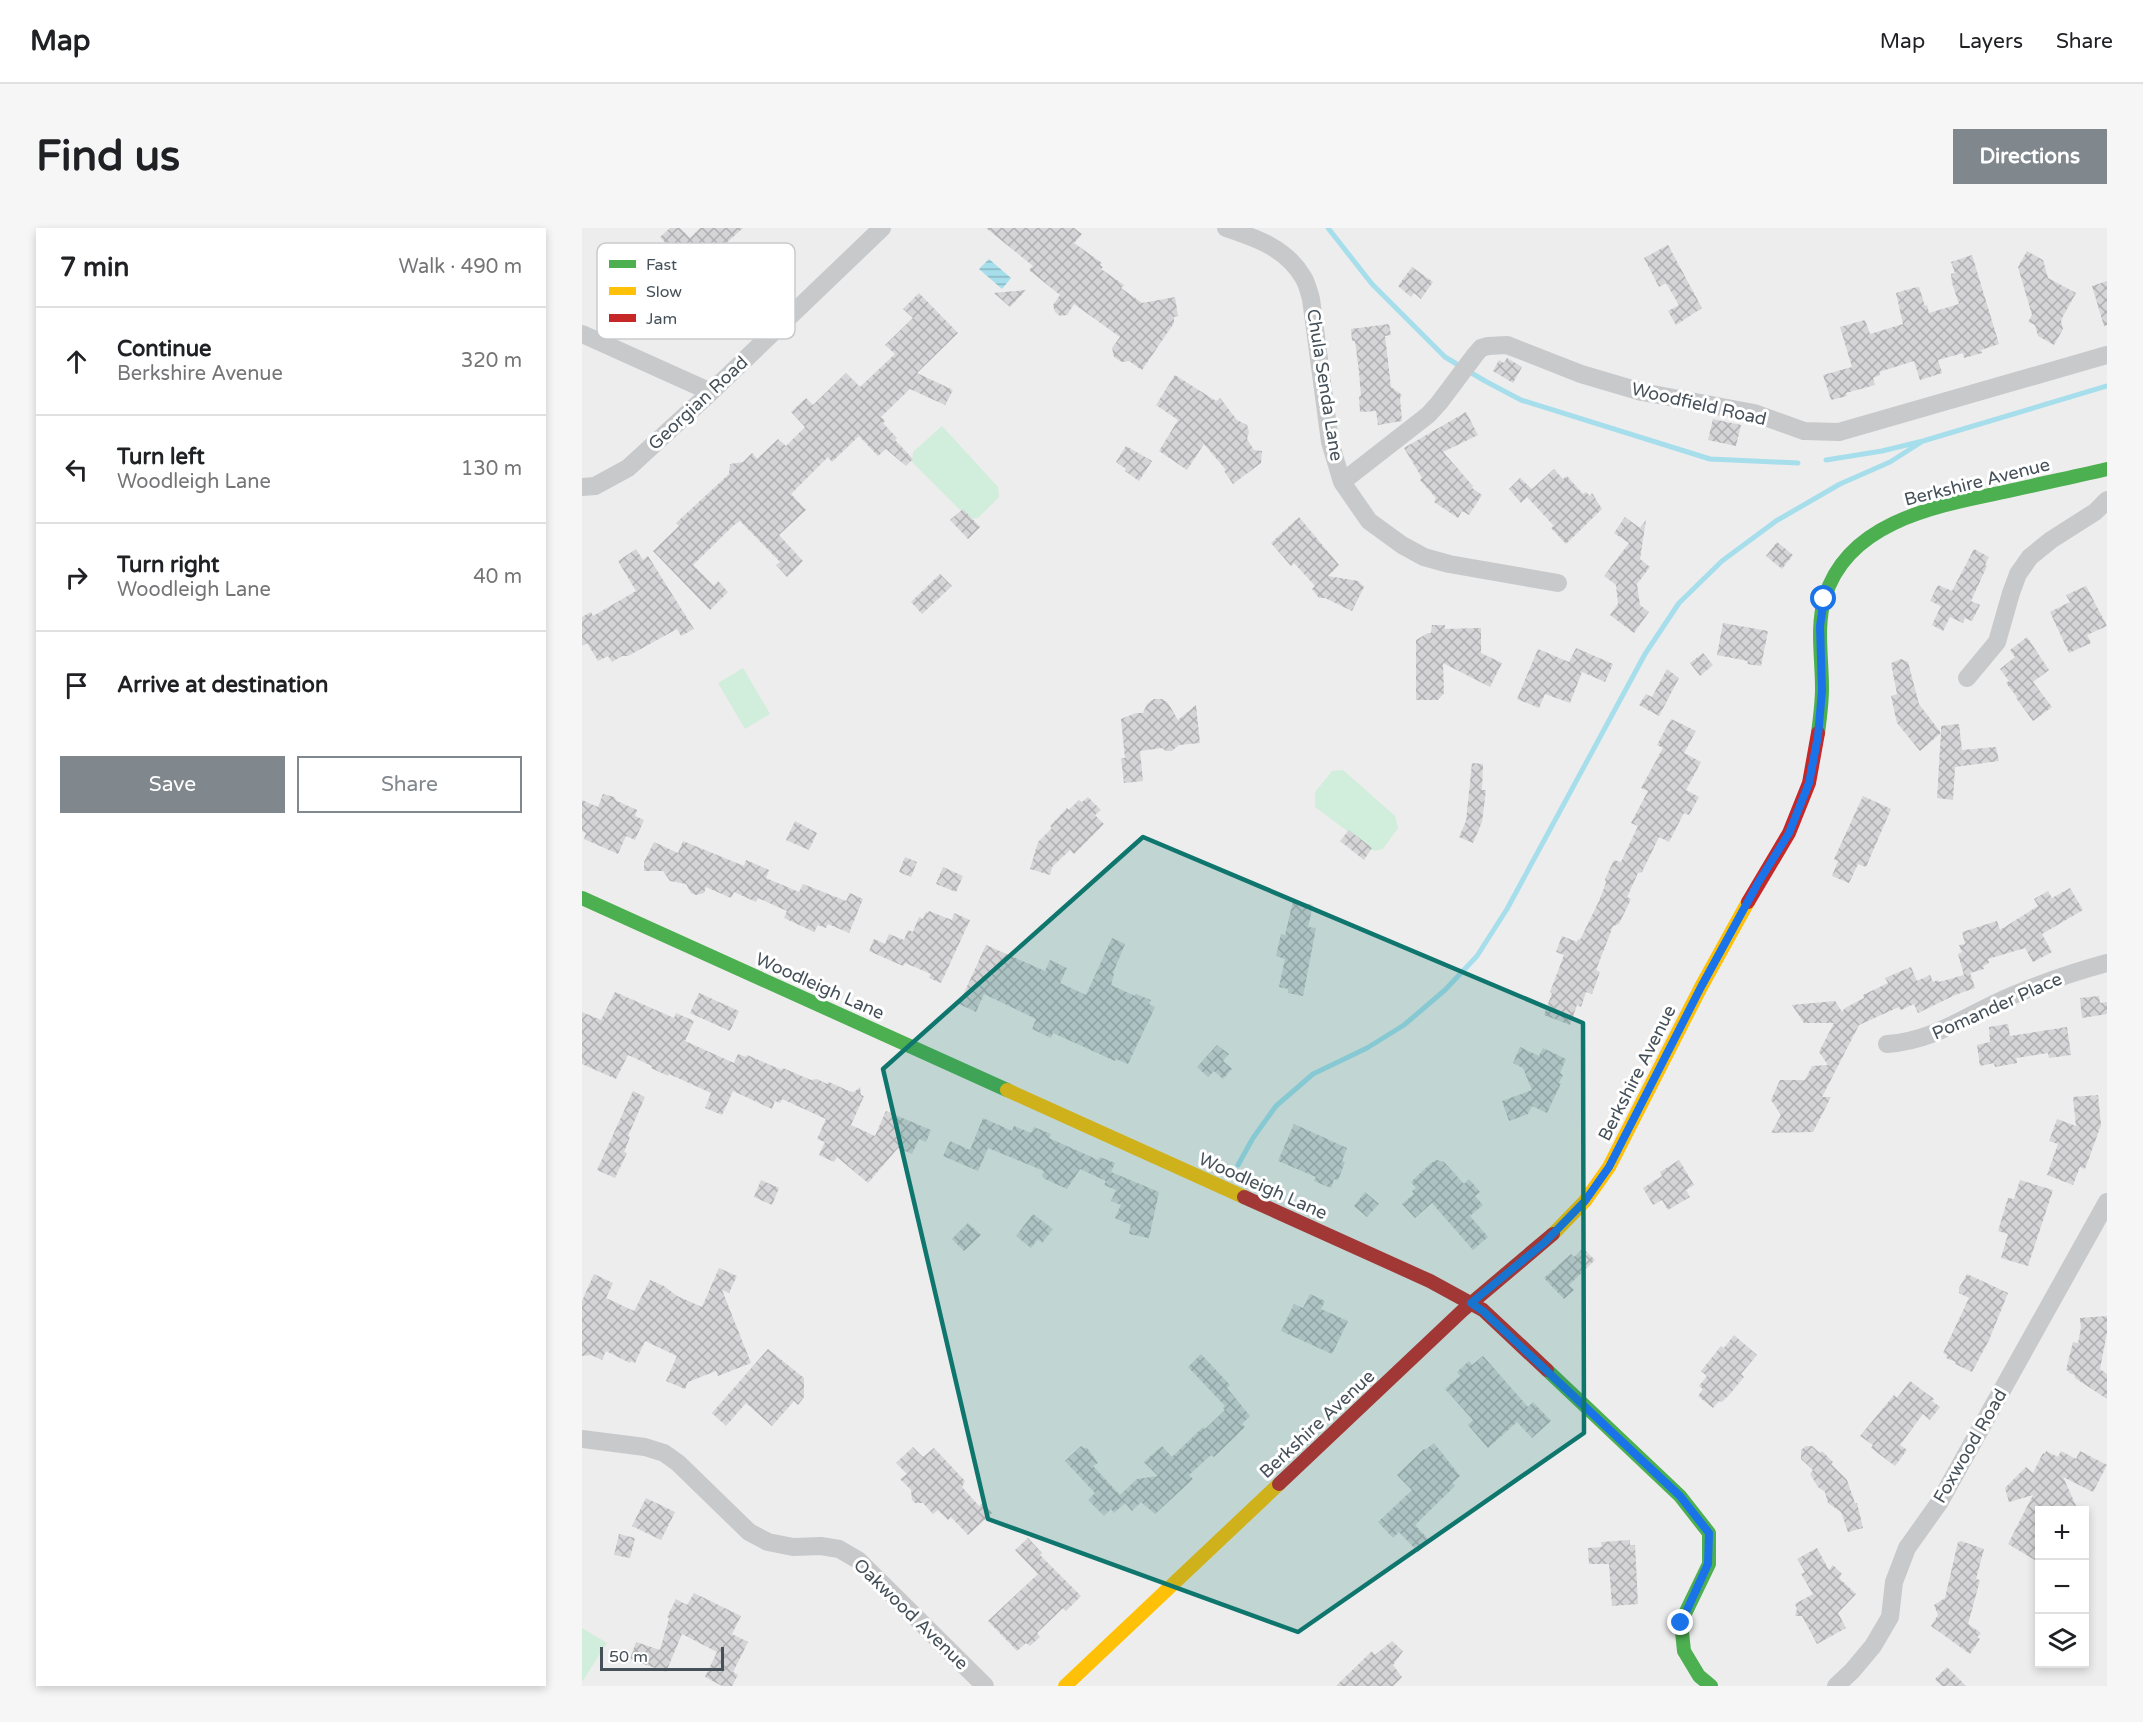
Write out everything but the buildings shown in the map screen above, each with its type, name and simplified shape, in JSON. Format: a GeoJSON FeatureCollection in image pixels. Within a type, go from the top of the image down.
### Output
{"type":"FeatureCollection","features":[{"type":"Feature","properties":{"kind":"street","name":"Georgian Road"},"geometry":{"type":"LineString","coordinates":[[795,311],[882,228]]}},
{"type":"Feature","properties":{"kind":"street","name":"Chula Senda Lane"},"geometry":{"type":"LineString","coordinates":[[1226,228],[1262,240],[1284,254],[1304,278],[1311,299],[1330,442],[1342,482],[1369,521],[1402,545],[1424,557],[1449,564],[1558,583]]}},
{"type":"Feature","properties":{"kind":"street"},"geometry":{"type":"LineString","coordinates":[[582,334],[711,392]]}},
{"type":"Feature","properties":{"kind":"street","name":"Georgian Road"},"geometry":{"type":"LineString","coordinates":[[582,487],[595,486],[628,468],[766,339]]}},
{"type":"Feature","properties":{"kind":"street","name":"Woodfield Road"},"geometry":{"type":"LineString","coordinates":[[1342,482],[1428,415],[1481,348],[1498,344],[1507,345],[1581,375],[1642,392],[1755,413],[1804,431],[1822,433],[1839,432],[2107,355]]}},
{"type":"Feature","properties":{"kind":"street","name":"Berkshire Avenue"},"geometry":{"type":"LineString","coordinates":[[1065,1686],[1471,1303],[1544,1243],[1585,1201],[1609,1167],[1701,987],[1758,883],[1789,833],[1809,783],[1818,736],[1822,691],[1820,626],[1824,599],[1832,577],[1845,558],[1874,534],[1898,520],[1944,505],[2107,469]]}},
{"type":"Feature","properties":{"kind":"street"},"geometry":{"type":"LineString","coordinates":[[1967,678],[1997,642],[2011,592],[2018,574],[2030,557],[2051,540],[2095,512],[2107,500]]}},
{"type":"Feature","properties":{"kind":"street","name":"Woodleigh Lane"},"geometry":{"type":"LineString","coordinates":[[582,898],[1430,1281],[1483,1311],[1680,1496],[1709,1533],[1708,1564],[1681,1623],[1684,1651],[1699,1676],[1711,1686]]}},
{"type":"Feature","properties":{"kind":"street","name":"Pomander Place"},"geometry":{"type":"LineString","coordinates":[[1887,1044],[1908,1043],[1933,1035],[2010,996],[2071,973],[2107,963]]}},
{"type":"Feature","properties":{"kind":"street","name":"Foxwood Road"},"geometry":{"type":"LineString","coordinates":[[1836,1686],[1873,1646],[1890,1617],[1894,1582],[1906,1548],[1939,1503],[2107,1202]]}},
{"type":"Feature","properties":{"kind":"street","name":"Oakwood Avenue"},"geometry":{"type":"LineString","coordinates":[[582,1439],[645,1447],[664,1453],[678,1463],[749,1532],[768,1542],[793,1547],[822,1546],[838,1549],[858,1560],[985,1686]]}},
{"type":"Feature","properties":{"kind":"highlighted area"},"geometry":{"type":"Polygon","coordinates":[[[1143,837],[1583,1023],[1584,1433],[1298,1632],[988,1519],[883,1069],[1143,837]]]}},
{"type":"Feature","properties":{"kind":"green space"},"geometry":{"type":"Polygon","coordinates":[[[942,426],[998,487],[999,497],[978,518],[969,519],[912,462],[913,452],[942,426]]]}},
{"type":"Feature","properties":{"kind":"green space"},"geometry":{"type":"Polygon","coordinates":[[[743,668],[770,714],[745,729],[718,683],[743,668]]]}},
{"type":"Feature","properties":{"kind":"green space"},"geometry":{"type":"Polygon","coordinates":[[[1343,770],[1395,816],[1398,828],[1383,849],[1374,851],[1315,807],[1315,792],[1332,771],[1343,770]]]}},
{"type":"Feature","properties":{"kind":"green space"},"geometry":{"type":"Polygon","coordinates":[[[582,1628],[607,1643],[582,1682],[582,1628]]]}},
{"type":"Feature","properties":{"kind":"water"},"geometry":{"type":"Polygon","coordinates":[[[989,259],[1011,278],[1002,289],[979,269],[989,259]]]}},
{"type":"Feature","properties":{"kind":"waterway"},"geometry":{"type":"LineString","coordinates":[[1328,228],[1372,284],[1445,357],[1521,400],[1710,459],[1798,463]]}},
{"type":"Feature","properties":{"kind":"waterway"},"geometry":{"type":"LineString","coordinates":[[1826,460],[1882,451],[1923,441],[2107,386]]}},
{"type":"Feature","properties":{"kind":"waterway"},"geometry":{"type":"LineString","coordinates":[[1238,1165],[1253,1138],[1276,1106],[1313,1074],[1367,1048],[1404,1025],[1445,990],[1477,956],[1507,909],[1645,654],[1679,603],[1722,561],[1776,521],[1840,484],[1890,462],[1923,441]]}},
{"type":"Feature","properties":{"kind":"traffic: fast"},"geometry":{"type":"LineString","coordinates":[[1818,733],[1822,694],[1820,631],[1822,608],[1837,571],[1853,550],[1874,534],[1924,511],[2107,469]]}},
{"type":"Feature","properties":{"kind":"traffic: fast"},"geometry":{"type":"LineString","coordinates":[[582,898],[1007,1090]]}},
{"type":"Feature","properties":{"kind":"traffic: fast"},"geometry":{"type":"LineString","coordinates":[[1547,1370],[1680,1496],[1709,1533],[1709,1564],[1681,1622],[1684,1651],[1699,1676],[1711,1686]]}},
{"type":"Feature","properties":{"kind":"traffic: slow"},"geometry":{"type":"LineString","coordinates":[[1553,1234],[1585,1201],[1609,1167],[1701,987],[1748,902]]}},
{"type":"Feature","properties":{"kind":"traffic: slow"},"geometry":{"type":"LineString","coordinates":[[1007,1090],[1244,1197]]}},
{"type":"Feature","properties":{"kind":"traffic: slow"},"geometry":{"type":"LineString","coordinates":[[1065,1686],[1279,1484]]}},
{"type":"Feature","properties":{"kind":"traffic: jam"},"geometry":{"type":"LineString","coordinates":[[1748,902],[1789,833],[1809,783],[1818,733]]}},
{"type":"Feature","properties":{"kind":"traffic: jam"},"geometry":{"type":"LineString","coordinates":[[1244,1197],[1430,1281],[1483,1310],[1547,1370]]}},
{"type":"Feature","properties":{"kind":"traffic: jam"},"geometry":{"type":"LineString","coordinates":[[1279,1484],[1462,1311],[1553,1234]]}},
{"type":"Feature","properties":{"kind":"route"},"geometry":{"type":"LineString","coordinates":[[1681,1623],[1708,1564],[1709,1533],[1680,1496],[1483,1311],[1471,1303],[1544,1243],[1585,1201],[1609,1167],[1701,987],[1758,883],[1789,833],[1809,783],[1818,736],[1822,691],[1820,626],[1824,599]]}}]}
